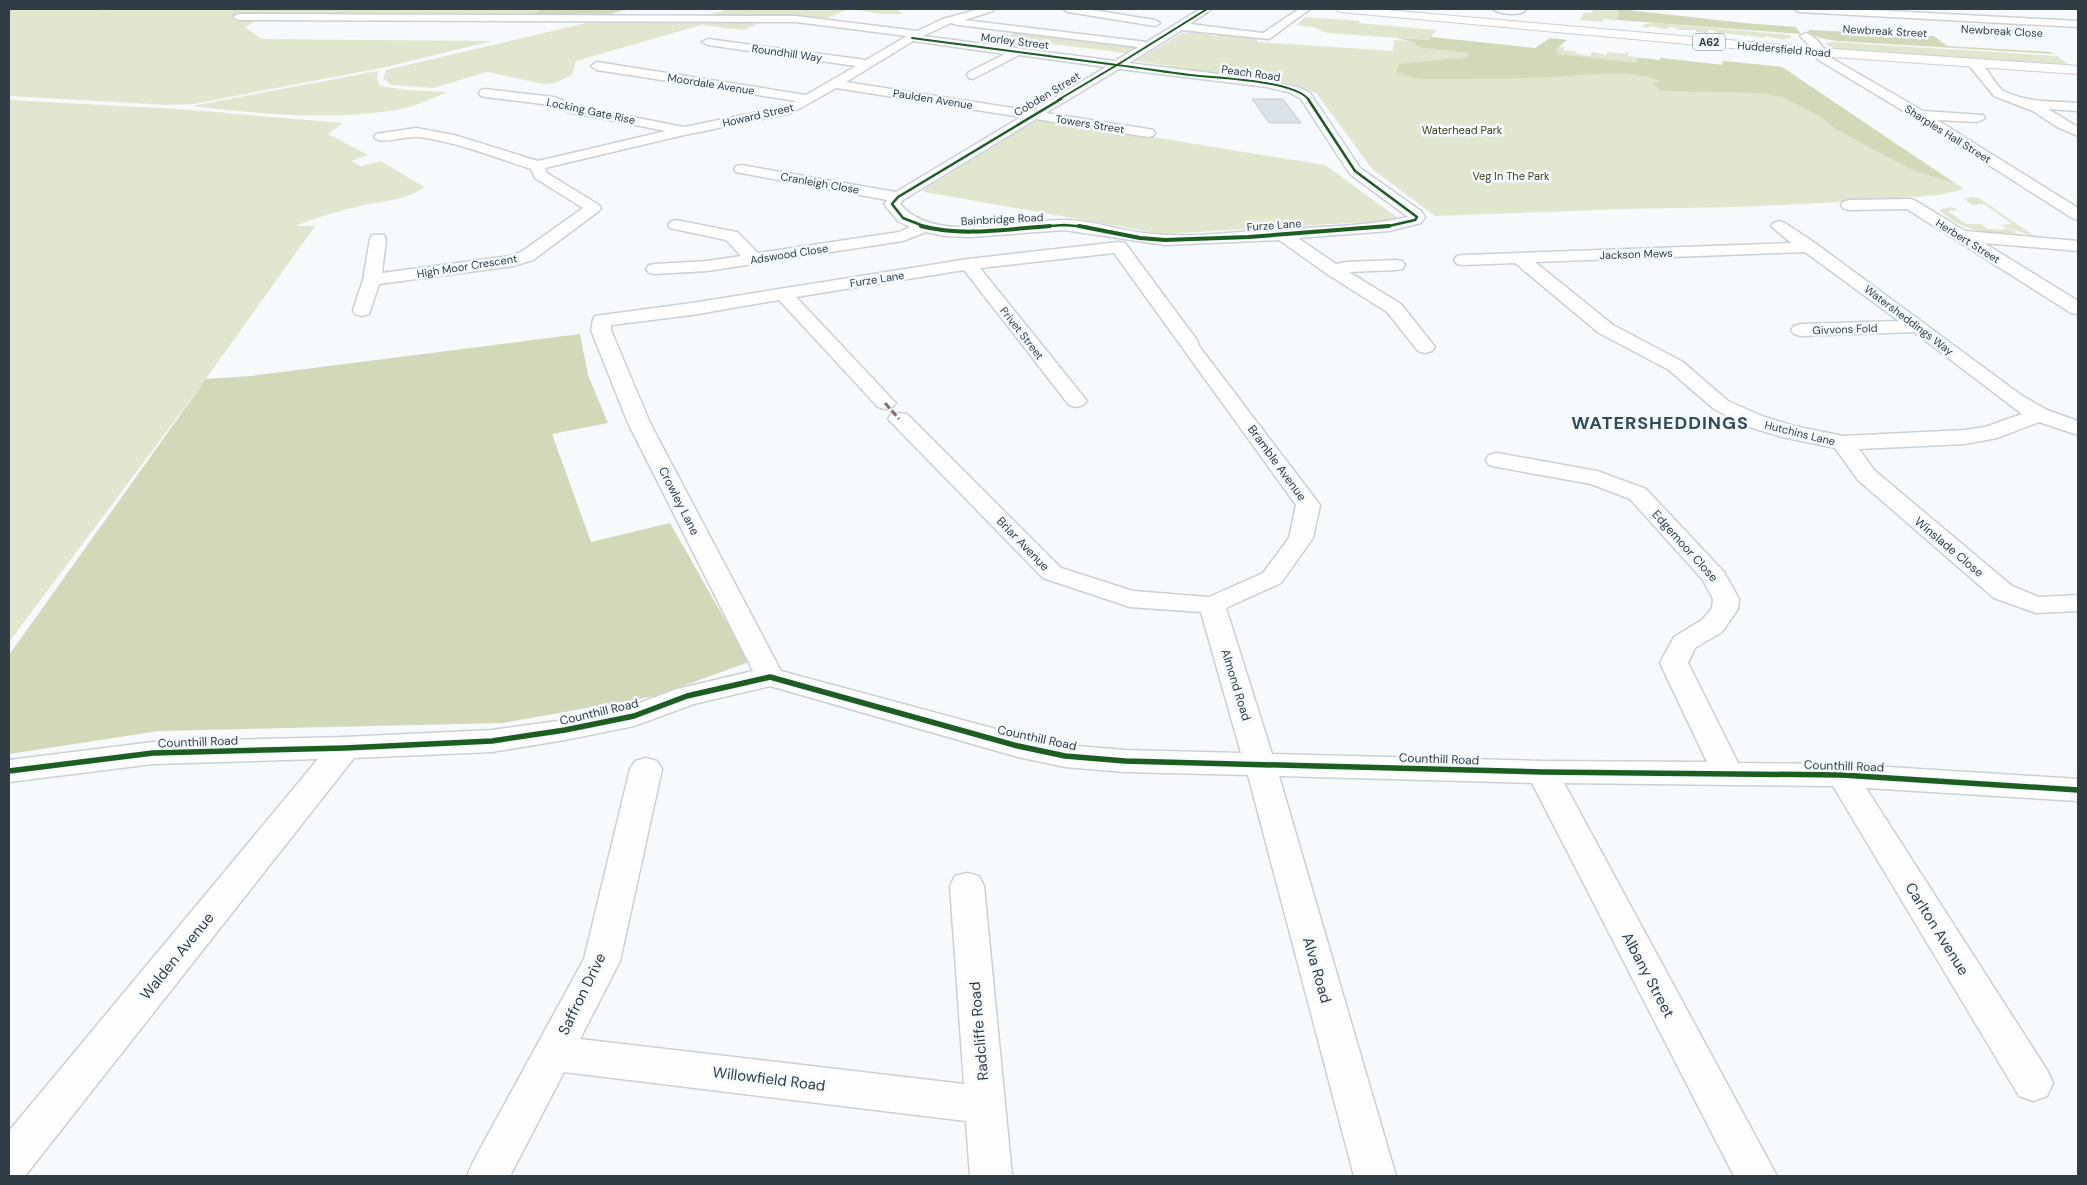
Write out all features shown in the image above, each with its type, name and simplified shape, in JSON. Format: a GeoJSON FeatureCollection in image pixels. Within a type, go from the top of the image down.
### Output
{"type":"FeatureCollection","features":[{"type":"Feature","properties":{"kind":"main road","name":"Huddersfield Road"},"geometry":{"type":"LineString","coordinates":[[1340,9],[1819,52],[2078,70]]}},
{"type":"Feature","properties":{"kind":"street"},"geometry":{"type":"LineString","coordinates":[[610,18],[636,9]]}},
{"type":"Feature","properties":{"kind":"street"},"geometry":{"type":"LineString","coordinates":[[688,18],[689,16],[716,9]]}},
{"type":"Feature","properties":{"kind":"street","name":"Howard Street"},"geometry":{"type":"LineString","coordinates":[[537,166],[684,131],[787,110],[799,105],[915,36],[948,21],[989,9]]}},
{"type":"Feature","properties":{"kind":"street"},"geometry":{"type":"LineString","coordinates":[[1068,9],[1155,23]]}},
{"type":"Feature","properties":{"kind":"street","name":"Cobden Street"},"geometry":{"type":"LineString","coordinates":[[898,197],[1207,9]]}},
{"type":"Feature","properties":{"kind":"street"},"geometry":{"type":"LineString","coordinates":[[1178,26],[1265,37],[1306,9]]}},
{"type":"Feature","properties":{"kind":"street"},"geometry":{"type":"LineString","coordinates":[[1498,9],[1521,10],[1515,24]]}},
{"type":"Feature","properties":{"kind":"street"},"geometry":{"type":"LineString","coordinates":[[1798,9],[2073,23]]}},
{"type":"Feature","properties":{"kind":"street"},"geometry":{"type":"LineString","coordinates":[[1952,9],[1966,18]]}},
{"type":"Feature","properties":{"kind":"street"},"geometry":{"type":"LineString","coordinates":[[2051,12],[2073,23]]}},
{"type":"Feature","properties":{"kind":"street","name":"Newbreak Street"},"geometry":{"type":"LineString","coordinates":[[1912,15],[1926,27]]}},
{"type":"Feature","properties":{"kind":"street","name":"Morley Street"},"geometry":{"type":"LineString","coordinates":[[238,17],[796,18],[1115,65]]}},
{"type":"Feature","properties":{"kind":"street"},"geometry":{"type":"LineString","coordinates":[[948,21],[1147,45]]}},
{"type":"Feature","properties":{"kind":"street","name":"Newbreak Close"},"geometry":{"type":"LineString","coordinates":[[1926,27],[2078,35]]}},
{"type":"Feature","properties":{"kind":"street","name":"Sharples Hall Street"},"geometry":{"type":"LineString","coordinates":[[1808,30],[1821,57],[1920,115],[2034,189],[2078,215]]}},
{"type":"Feature","properties":{"kind":"street","name":"Roundhill Way"},"geometry":{"type":"LineString","coordinates":[[708,42],[867,64]]}},
{"type":"Feature","properties":{"kind":"street"},"geometry":{"type":"LineString","coordinates":[[973,75],[1017,52]]}},
{"type":"Feature","properties":{"kind":"street","name":"Moordale Avenue"},"geometry":{"type":"LineString","coordinates":[[616,69],[635,62]]}},
{"type":"Feature","properties":{"kind":"street"},"geometry":{"type":"LineString","coordinates":[[1974,64],[1981,70],[1998,93],[2030,104],[2078,132]]}},
{"type":"Feature","properties":{"kind":"street","name":"Peach Road"},"geometry":{"type":"LineString","coordinates":[[1115,65],[1282,87],[1306,96],[1356,171],[1417,217]]}},
{"type":"Feature","properties":{"kind":"street","name":"Moordale Avenue"},"geometry":{"type":"LineString","coordinates":[[597,66],[806,100]]}},
{"type":"Feature","properties":{"kind":"street"},"geometry":{"type":"LineString","coordinates":[[1196,88],[1208,77]]}},
{"type":"Feature","properties":{"kind":"street","name":"Paulden Avenue"},"geometry":{"type":"LineString","coordinates":[[834,84],[1032,115]]}},
{"type":"Feature","properties":{"kind":"street","name":"Locking Gate Rise"},"geometry":{"type":"LineString","coordinates":[[510,89],[491,94],[554,101],[572,109],[676,127],[684,131]]}},
{"type":"Feature","properties":{"kind":"street"},"geometry":{"type":"LineString","coordinates":[[2030,104],[2078,106]]}},
{"type":"Feature","properties":{"kind":"street","name":"Towers Street"},"geometry":{"type":"LineString","coordinates":[[1032,115],[1148,133]]}},
{"type":"Feature","properties":{"kind":"street"},"geometry":{"type":"LineString","coordinates":[[1920,115],[1978,118]]}},
{"type":"Feature","properties":{"kind":"street","name":"High Moor Crescent"},"geometry":{"type":"LineString","coordinates":[[372,280],[513,261],[527,256],[593,208],[540,175],[537,166],[449,138],[416,132],[381,137]]}},
{"type":"Feature","properties":{"kind":"street","name":"Cranleigh Close"},"geometry":{"type":"LineString","coordinates":[[741,168],[898,197]]}},
{"type":"Feature","properties":{"kind":"street"},"geometry":{"type":"LineString","coordinates":[[2034,189],[2070,192]]}},
{"type":"Feature","properties":{"kind":"street","name":"Bainbridge Road"},"geometry":{"type":"LineString","coordinates":[[898,197],[892,204],[896,212],[922,228],[949,232],[1066,225],[1125,242]]}},
{"type":"Feature","properties":{"kind":"street","name":"Herbert Street"},"geometry":{"type":"LineString","coordinates":[[1849,204],[1910,204],[2078,309]]}},
{"type":"Feature","properties":{"kind":"street","name":"Furze Lane"},"geometry":{"type":"LineString","coordinates":[[602,320],[692,309],[968,264],[1125,242],[1193,240],[1396,225],[1411,222],[1417,217]]}},
{"type":"Feature","properties":{"kind":"street"},"geometry":{"type":"LineString","coordinates":[[676,225],[731,236],[754,259]]}},
{"type":"Feature","properties":{"kind":"street","name":"Watersheddings Way"},"geometry":{"type":"LineString","coordinates":[[1779,226],[1918,326],[2014,399],[2040,415],[2078,428]]}},
{"type":"Feature","properties":{"kind":"street","name":"Adswood Close"},"geometry":{"type":"LineString","coordinates":[[655,269],[707,266],[904,236],[922,228]]}},
{"type":"Feature","properties":{"kind":"street"},"geometry":{"type":"LineString","coordinates":[[1281,234],[1333,270],[1394,308],[1425,347]]}},
{"type":"Feature","properties":{"kind":"street"},"geometry":{"type":"LineString","coordinates":[[1961,236],[2078,246]]}},
{"type":"Feature","properties":{"kind":"street"},"geometry":{"type":"LineString","coordinates":[[362,310],[372,280],[378,239]]}},
{"type":"Feature","properties":{"kind":"street","name":"Bramble Avenue"},"geometry":{"type":"LineString","coordinates":[[1125,242],[1192,347],[1308,504],[1301,538],[1272,578],[1212,605]]}},
{"type":"Feature","properties":{"kind":"street","name":"Jackson Mews"},"geometry":{"type":"LineString","coordinates":[[1464,260],[1809,247]]}},
{"type":"Feature","properties":{"kind":"street","name":"Hutchins Lane"},"geometry":{"type":"LineString","coordinates":[[1520,259],[1606,329],[1676,366],[1721,405],[1754,421],[1790,432],[1843,444],[1965,437],[1989,433],[2040,415]]}},
{"type":"Feature","properties":{"kind":"street","name":"Privet Street"},"geometry":{"type":"LineString","coordinates":[[968,264],[1076,401]]}},
{"type":"Feature","properties":{"kind":"street"},"geometry":{"type":"LineString","coordinates":[[1333,270],[1396,265]]}},
{"type":"Feature","properties":{"kind":"street","name":"Briar Avenue"},"geometry":{"type":"LineString","coordinates":[[782,293],[892,411],[1052,573],[1130,599],[1212,605]]}},
{"type":"Feature","properties":{"kind":"street","name":"Crowley Lane"},"geometry":{"type":"LineString","coordinates":[[602,320],[600,330],[639,423],[770,677]]}},
{"type":"Feature","properties":{"kind":"street","name":"Givvons Fold"},"geometry":{"type":"LineString","coordinates":[[1802,330],[1918,326]]}},
{"type":"Feature","properties":{"kind":"street","name":"Winslade Close"},"geometry":{"type":"LineString","coordinates":[[1843,444],[1866,475],[2003,592],[2036,605],[2078,603]]}},
{"type":"Feature","properties":{"kind":"street","name":"Edgemoor Close"},"geometry":{"type":"LineString","coordinates":[[1496,460],[1597,478],[1638,494],[1715,577],[1726,599],[1725,609],[1712,626],[1684,642],[1674,663],[1728,772]]}},
{"type":"Feature","properties":{"kind":"street","name":"Almond Road"},"geometry":{"type":"LineString","coordinates":[[1212,605],[1260,764]]}},
{"type":"Feature","properties":{"kind":"street","name":"Counthill Road"},"geometry":{"type":"LineString","coordinates":[[9,771],[153,754],[492,741],[565,730],[634,716],[687,696],[770,677],[1018,746],[1065,756],[1126,761],[1542,772],[1728,772],[1842,775],[2078,790]]}},
{"type":"Feature","properties":{"kind":"street","name":"Walden Avenue"},"geometry":{"type":"LineString","coordinates":[[9,1164],[345,748]]}},
{"type":"Feature","properties":{"kind":"street","name":"Alva Road"},"geometry":{"type":"LineString","coordinates":[[1260,764],[1374,1176]]}},
{"type":"Feature","properties":{"kind":"street","name":"Saffron Drive"},"geometry":{"type":"LineString","coordinates":[[488,1176],[602,961],[646,769]]}},
{"type":"Feature","properties":{"kind":"street","name":"Albany Street"},"geometry":{"type":"LineString","coordinates":[[1542,772],[1756,1176]]}},
{"type":"Feature","properties":{"kind":"street","name":"Carlton Avenue"},"geometry":{"type":"LineString","coordinates":[[1842,775],[2033,1084]]}},
{"type":"Feature","properties":{"kind":"street"},"geometry":{"type":"LineString","coordinates":[[2041,787],[2078,807]]}},
{"type":"Feature","properties":{"kind":"street","name":"Radcliffe Road"},"geometry":{"type":"LineString","coordinates":[[967,886],[991,1176]]}},
{"type":"Feature","properties":{"kind":"street","name":"Willowfield Road"},"geometry":{"type":"LineString","coordinates":[[553,1053],[985,1105]]}},
{"type":"Feature","properties":{"kind":"green space"},"geometry":{"type":"Polygon","coordinates":[[[9,9],[104,9],[102,11],[125,9],[542,9],[532,15],[261,19],[245,27],[262,39],[492,41],[386,67],[193,104],[168,105],[9,96],[9,9]]]}},
{"type":"Feature","properties":{"kind":"green space"},"geometry":{"type":"Polygon","coordinates":[[[542,9],[630,9],[606,15],[532,15],[542,9]]]}},
{"type":"Feature","properties":{"kind":"green space"},"geometry":{"type":"Polygon","coordinates":[[[729,9],[849,9],[824,19],[703,16],[729,9]]]}},
{"type":"Feature","properties":{"kind":"green space"},"geometry":{"type":"Polygon","coordinates":[[[849,9],[897,9],[902,14],[882,14],[849,9]]]}},
{"type":"Feature","properties":{"kind":"green space"},"geometry":{"type":"Polygon","coordinates":[[[1594,9],[1619,9],[1617,20],[1603,19],[1602,22],[1580,20],[1584,13],[1591,13],[1594,9]]]}},
{"type":"Feature","properties":{"kind":"green space"},"geometry":{"type":"Polygon","coordinates":[[[1619,9],[1796,27],[1801,34],[1617,20],[1619,9]]]}},
{"type":"Feature","properties":{"kind":"green space"},"geometry":{"type":"Polygon","coordinates":[[[1305,17],[1436,30],[1429,40],[1327,33],[1313,27],[1296,25],[1305,17]]]}},
{"type":"Feature","properties":{"kind":"green space"},"geometry":{"type":"Polygon","coordinates":[[[599,20],[767,20],[743,30],[701,25],[576,61],[572,75],[555,83],[544,84],[487,72],[433,88],[391,85],[383,78],[386,70],[599,20]]]}},
{"type":"Feature","properties":{"kind":"green space"},"geometry":{"type":"Polygon","coordinates":[[[1654,23],[1791,35],[1791,39],[1726,33],[1725,35],[1716,34],[1715,31],[1709,30],[1706,33],[1696,32],[1696,30],[1677,30],[1677,28],[1670,27],[1667,29],[1643,27],[1644,24],[1654,23]]]}},
{"type":"Feature","properties":{"kind":"green space"},"geometry":{"type":"Polygon","coordinates":[[[1809,30],[1934,36],[1947,46],[2050,52],[2054,54],[1837,41],[1824,39],[1808,33],[1809,30]]]}},
{"type":"Feature","properties":{"kind":"green space"},"geometry":{"type":"Polygon","coordinates":[[[1016,32],[1135,47],[1125,53],[1004,38],[1016,32]]]}},
{"type":"Feature","properties":{"kind":"green space","name":"Waterhead Park"},"geometry":{"type":"Polygon","coordinates":[[[1192,32],[1217,36],[1220,34],[1254,38],[1258,39],[1257,42],[1393,51],[1394,40],[1555,50],[1557,47],[1564,47],[1563,50],[1575,51],[1578,54],[1590,56],[1592,52],[1606,55],[1608,52],[1625,54],[1628,52],[1628,56],[1659,60],[1661,58],[1722,65],[1723,61],[1782,67],[1964,189],[1939,195],[1843,202],[1435,216],[1372,169],[1317,94],[1301,87],[1264,78],[1169,68],[1171,66],[1135,61],[1182,33],[1192,32]]]}},
{"type":"Feature","properties":{"kind":"green space"},"geometry":{"type":"Polygon","coordinates":[[[1431,37],[1535,48],[1550,38],[1567,40],[1555,50],[1558,50],[1557,54],[1637,63],[1638,58],[1659,60],[1661,58],[1722,65],[1723,61],[1782,67],[1954,183],[1915,171],[1835,129],[1823,118],[1783,97],[1760,93],[1661,91],[1653,83],[1660,81],[1633,74],[1619,73],[1534,78],[1452,79],[1420,79],[1399,74],[1397,71],[1399,64],[1468,57],[1467,53],[1419,47],[1414,42],[1397,38],[1429,40],[1431,37]]]}},
{"type":"Feature","properties":{"kind":"green space"},"geometry":{"type":"Polygon","coordinates":[[[1825,43],[2057,56],[2069,65],[1844,51],[1831,48],[1825,43]]]}},
{"type":"Feature","properties":{"kind":"green space"},"geometry":{"type":"Polygon","coordinates":[[[378,71],[377,79],[380,86],[406,90],[448,92],[405,108],[365,114],[291,115],[192,106],[378,71]]]}},
{"type":"Feature","properties":{"kind":"green space"},"geometry":{"type":"Polygon","coordinates":[[[9,100],[179,109],[343,123],[328,134],[368,155],[351,161],[361,166],[381,161],[424,187],[410,195],[394,200],[344,210],[296,226],[315,226],[206,379],[9,642],[9,100]]]}},
{"type":"Feature","properties":{"kind":"green space"},"geometry":{"type":"Polygon","coordinates":[[[1041,119],[1325,165],[1401,220],[1163,234],[925,192],[924,189],[1041,119]]]}},
{"type":"Feature","properties":{"kind":"green space"},"geometry":{"type":"Polygon","coordinates":[[[1971,197],[1979,198],[2036,237],[1999,225],[2012,224],[1984,204],[1972,205],[1964,199],[1971,197]]]}},
{"type":"Feature","properties":{"kind":"green space"},"geometry":{"type":"Polygon","coordinates":[[[1951,207],[1959,210],[1948,211],[1966,224],[1981,224],[1987,229],[2005,230],[2002,227],[2018,232],[1997,233],[1965,227],[1939,210],[1951,207]]]}},
{"type":"Feature","properties":{"kind":"green space"},"geometry":{"type":"Polygon","coordinates":[[[580,334],[588,375],[608,423],[552,434],[591,542],[670,523],[749,662],[655,696],[503,723],[159,731],[9,754],[9,655],[206,379],[251,376],[580,334]]]}},
{"type":"Feature","properties":{"kind":"building"},"geometry":{"type":"Polygon","coordinates":[[[1252,99],[1283,99],[1301,123],[1269,123],[1252,99]]]}},
{"type":"Feature","properties":{"kind":"marked path"},"geometry":{"type":"LineString","coordinates":[[885,403],[899,419]]}},
{"type":"Feature","properties":{"kind":"cycle path"},"geometry":{"type":"LineString","coordinates":[[912,38],[1086,61],[1121,65],[1191,75],[1267,83],[1295,91],[1306,96],[1355,171],[1415,214],[1417,217],[1415,220],[1389,226],[1277,235],[1165,240],[1140,238],[1089,227],[1064,225],[997,231],[945,231],[922,226],[903,218],[892,204],[898,197],[1092,80],[1130,57],[1207,9]]}},
{"type":"Feature","properties":{"kind":"cycle path"},"geometry":{"type":"LineString","coordinates":[[9,771],[153,753],[345,748],[492,741],[565,730],[634,716],[687,696],[770,677],[1018,746],[1065,756],[1125,761],[1542,772],[1842,775],[2078,790]]}},
{"type":"Feature","properties":{"kind":"district","name":"WATERSHEDDINGS"},"geometry":{"type":"Point","coordinates":[1660,423]}},
{"type":"Feature","properties":{"kind":"park label","name":"Veg In The Park"},"geometry":{"type":"Point","coordinates":[1511,176]}}]}
